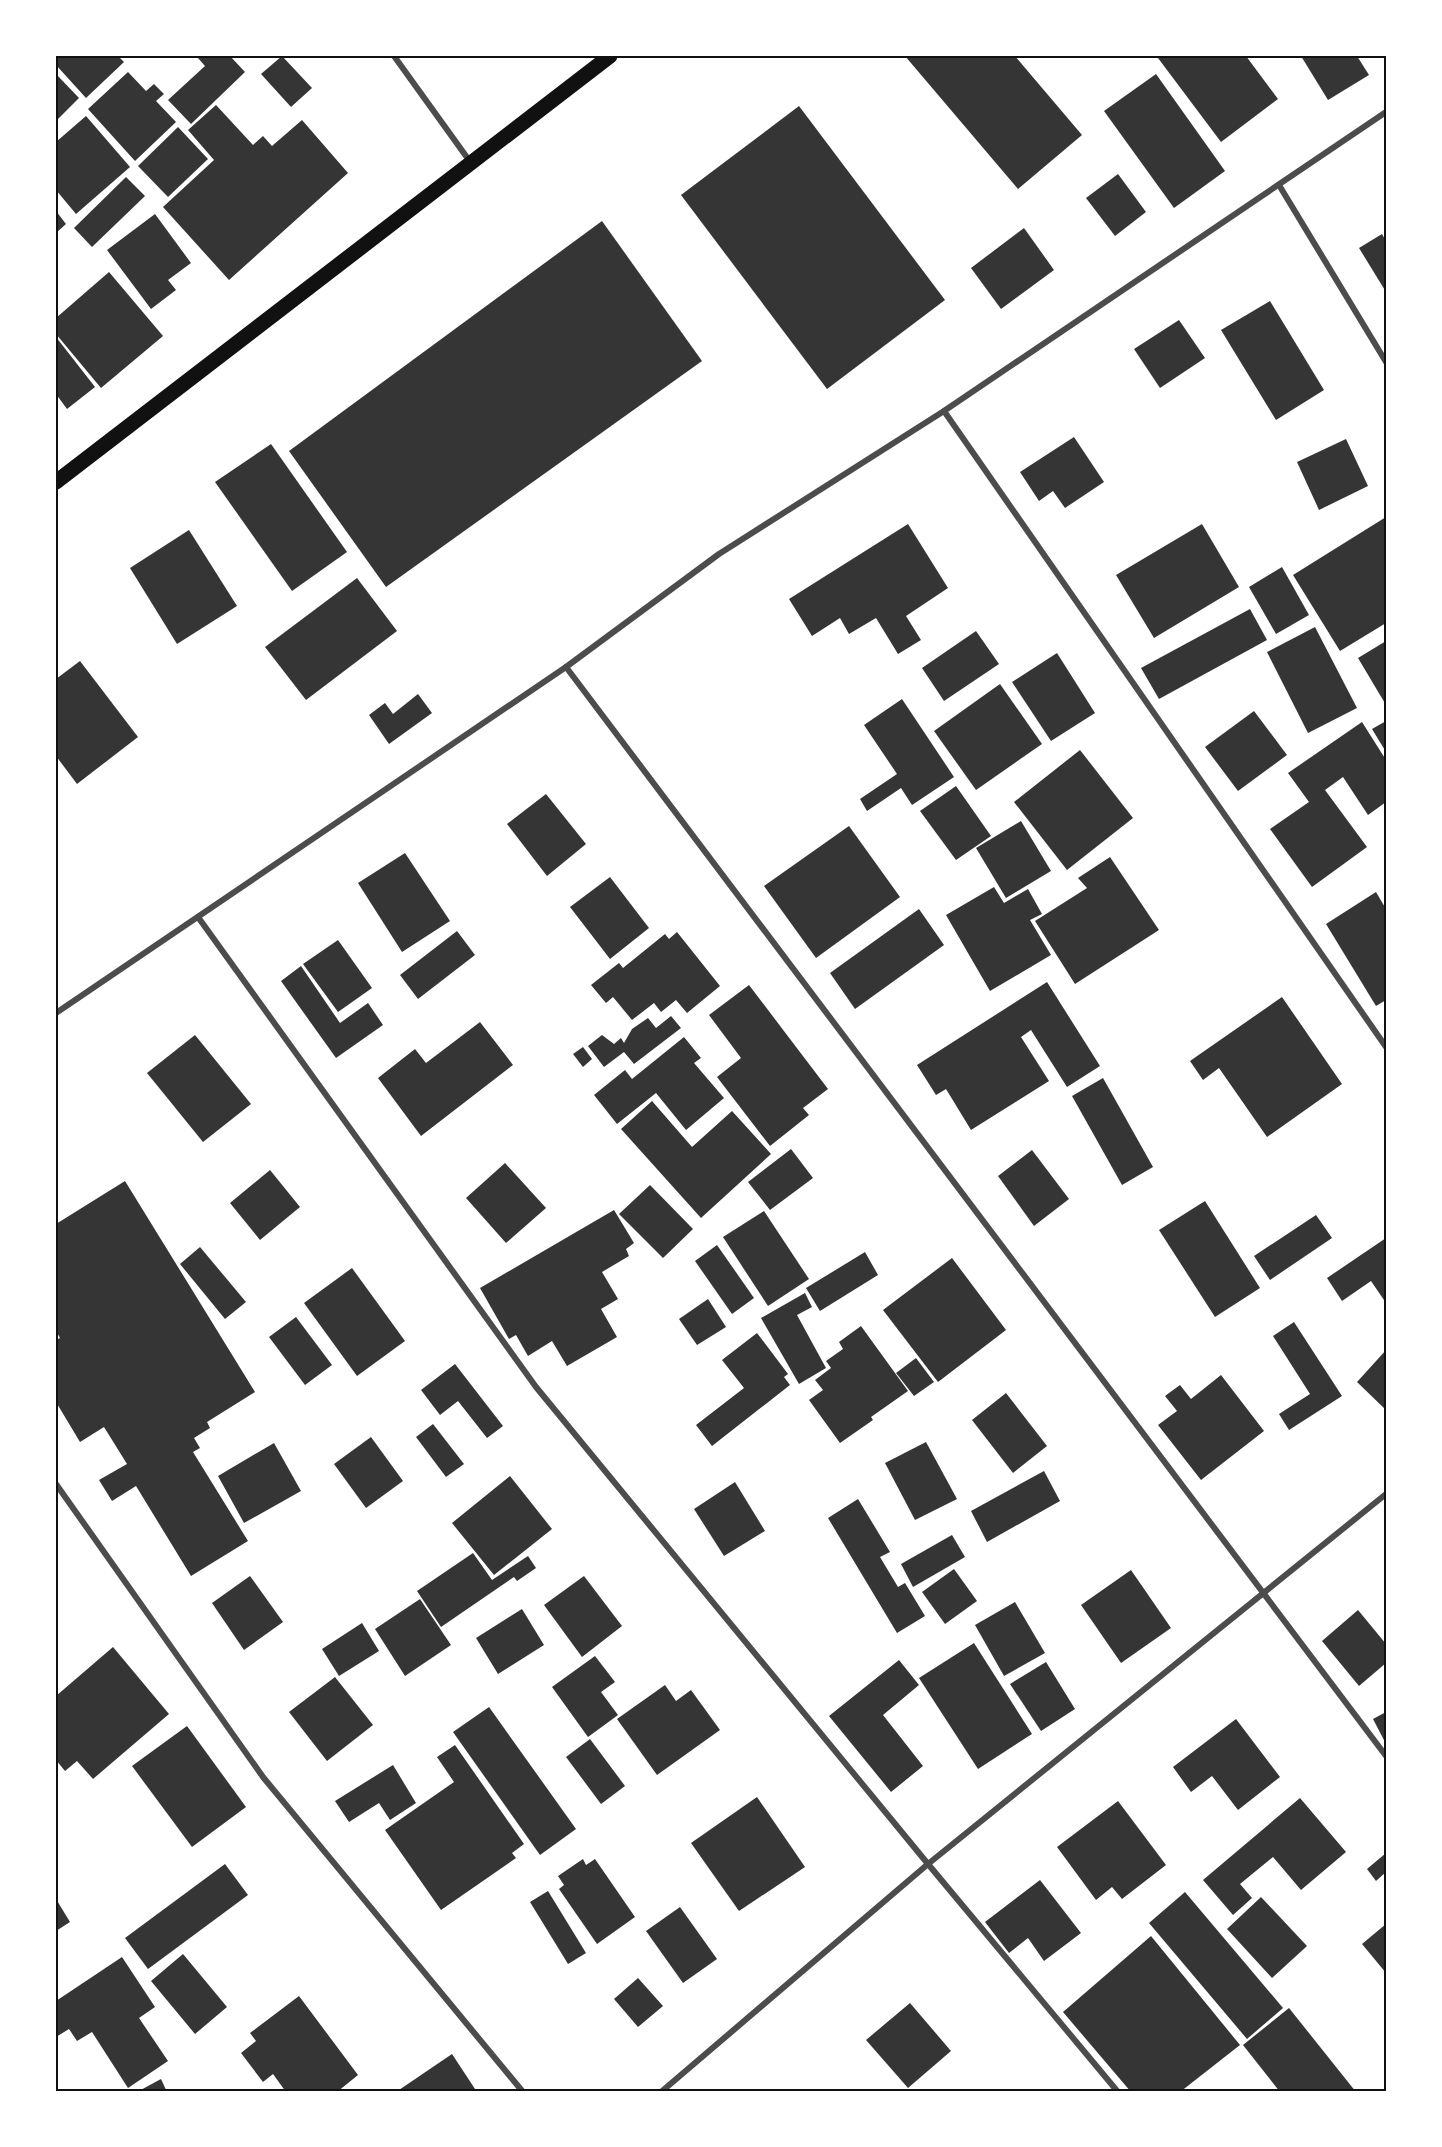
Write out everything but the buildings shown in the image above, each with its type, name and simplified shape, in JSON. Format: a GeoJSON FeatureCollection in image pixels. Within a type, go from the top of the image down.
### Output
{"type":"FeatureCollection","features":[{"type":"Feature","properties":{"kind":"main road"},"geometry":{"type":"LineString","coordinates":[[56,482],[610,56]]}},
{"type":"Feature","properties":{"kind":"street"},"geometry":{"type":"LineString","coordinates":[[394,56],[471,164]]}},
{"type":"Feature","properties":{"kind":"street"},"geometry":{"type":"LineString","coordinates":[[56,1013],[566,667],[719,554],[944,411],[1386,112]]}},
{"type":"Feature","properties":{"kind":"street"},"geometry":{"type":"LineString","coordinates":[[1279,185],[1386,362]]}},
{"type":"Feature","properties":{"kind":"street"},"geometry":{"type":"LineString","coordinates":[[944,411],[1386,1047]]}},
{"type":"Feature","properties":{"kind":"street"},"geometry":{"type":"LineString","coordinates":[[566,667],[1386,1756]]}},
{"type":"Feature","properties":{"kind":"street"},"geometry":{"type":"LineString","coordinates":[[198,917],[536,1387],[928,1864],[1118,2091]]}},
{"type":"Feature","properties":{"kind":"street"},"geometry":{"type":"LineString","coordinates":[[56,1484],[263,1777],[523,2091]]}},
{"type":"Feature","properties":{"kind":"street"},"geometry":{"type":"LineString","coordinates":[[661,2091],[928,1864],[1386,1494]]}}]}
